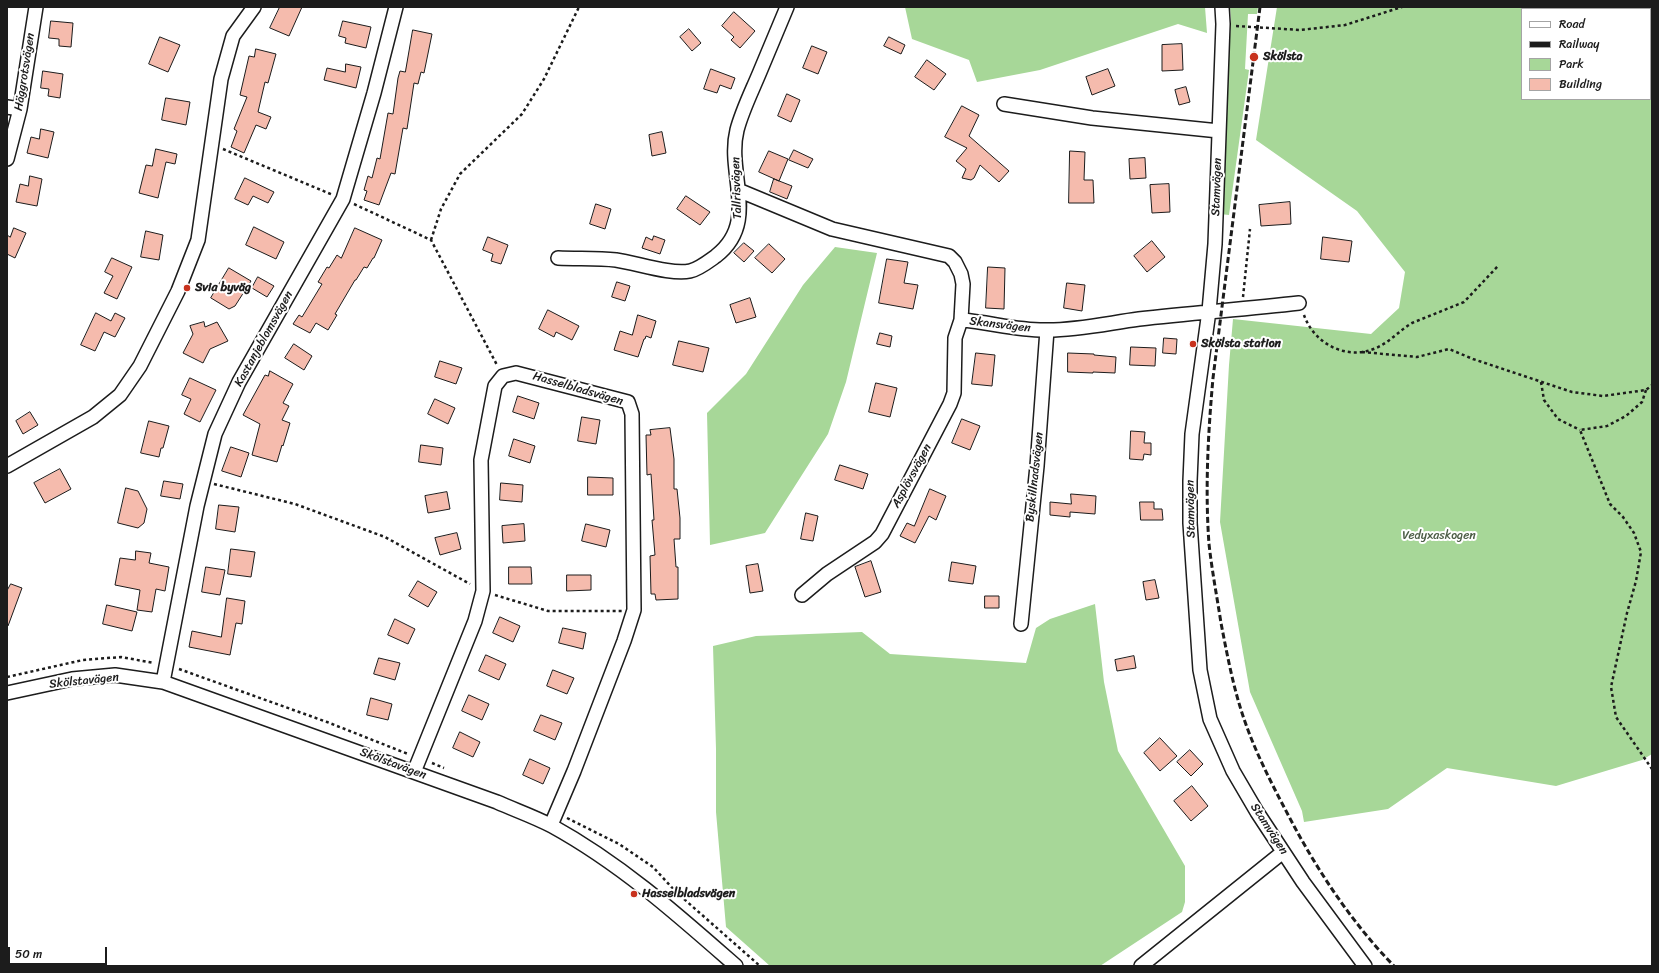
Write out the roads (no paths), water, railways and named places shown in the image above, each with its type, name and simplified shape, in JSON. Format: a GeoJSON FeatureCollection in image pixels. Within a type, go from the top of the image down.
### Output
{"type":"FeatureCollection","features":[{"type":"Feature","properties":{"kind":"street","name":"Häggrotsvägen"},"geometry":{"type":"LineString","coordinates":[[7,159],[13,108],[36,7]]}},
{"type":"Feature","properties":{"kind":"street"},"geometry":{"type":"LineString","coordinates":[[7,466],[93,417],[120,395],[140,366],[178,291],[198,240],[221,79],[233,36],[254,7]]}},
{"type":"Feature","properties":{"kind":"street","name":"Kastanjeblomsvägen"},"geometry":{"type":"LineString","coordinates":[[163,682],[197,506],[215,434],[239,382],[343,199],[374,93],[396,7]]}},
{"type":"Feature","properties":{"kind":"street","name":"Tallrisvägen"},"geometry":{"type":"LineString","coordinates":[[558,258],[615,260],[680,272],[692,271],[723,251],[734,237],[740,211],[735,156],[736,132],[743,110],[787,7]]}},
{"type":"Feature","properties":{"kind":"street","name":"Stamvägen"},"geometry":{"type":"LineString","coordinates":[[1222,7],[1223,24],[1215,244],[1209,311],[1192,434],[1190,481],[1190,523],[1200,670],[1210,719],[1233,771],[1257,812],[1303,882],[1366,966]]}},
{"type":"Feature","properties":{"kind":"street"},"geometry":{"type":"LineString","coordinates":[[1004,104],[1092,118],[1219,131]]}},
{"type":"Feature","properties":{"kind":"street","name":"Skansvägen"},"geometry":{"type":"LineString","coordinates":[[738,190],[832,229],[949,256],[955,262],[961,274],[963,284],[960,320],[1020,329],[1071,329],[1209,311],[1299,303]]}},
{"type":"Feature","properties":{"kind":"street","name":"Asplövsvägen"},"geometry":{"type":"LineString","coordinates":[[802,595],[827,574],[875,542],[882,534],[950,404],[954,393],[956,338],[960,320]]}},
{"type":"Feature","properties":{"kind":"street","name":"Byskillnadsvägen"},"geometry":{"type":"LineString","coordinates":[[1021,624],[1037,466],[1048,330]]}},
{"type":"Feature","properties":{"kind":"street","name":"Hasselbladsvägen"},"geometry":{"type":"LineString","coordinates":[[414,772],[475,621],[483,591],[481,460],[495,386],[502,376],[516,373],[628,402],[632,414],[634,610],[624,641],[574,772],[551,825]]}},
{"type":"Feature","properties":{"kind":"street","name":"Skölstavägen"},"geometry":{"type":"LineString","coordinates":[[7,692],[72,680],[115,675],[163,682],[497,802],[551,825],[614,865],[661,901],[736,966]]}},
{"type":"Feature","properties":{"kind":"street"},"geometry":{"type":"LineString","coordinates":[[1141,966],[1283,852]]}},
{"type":"Feature","properties":{"kind":"railway"},"geometry":{"type":"LineString","coordinates":[[1260,7],[1213,378],[1208,441],[1207,482],[1209,544],[1221,623],[1233,682],[1239,705],[1260,758],[1273,786],[1315,863],[1365,934],[1394,966]]}},
{"type":"Feature","properties":{"kind":"place","name":"Skölsta"},"geometry":{"type":"Point","coordinates":[1254,57]}},
{"type":"Feature","properties":{"kind":"place","name":"Svia byväg"},"geometry":{"type":"Point","coordinates":[187,288]}},
{"type":"Feature","properties":{"kind":"place","name":"Skölsta station"},"geometry":{"type":"Point","coordinates":[1193,344]}},
{"type":"Feature","properties":{"kind":"place","name":"Hasselbladsvägen"},"geometry":{"type":"Point","coordinates":[634,894]}},
{"type":"Feature","properties":{"kind":"park label","name":"Vedyxaskogen"},"geometry":{"type":"Point","coordinates":[1439,536]}}]}
